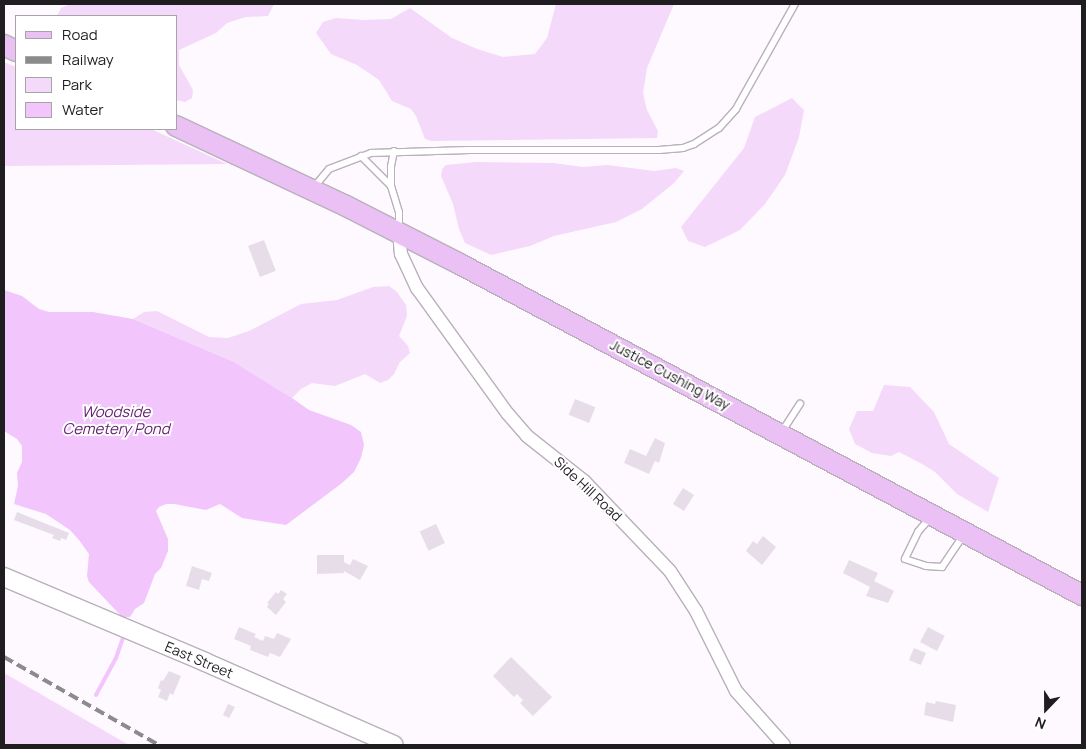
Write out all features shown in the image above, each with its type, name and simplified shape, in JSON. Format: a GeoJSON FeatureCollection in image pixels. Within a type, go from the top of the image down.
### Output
{"type":"FeatureCollection","features":[{"type":"Feature","properties":{"kind":"main road","name":"Justice Cushing Way"},"geometry":{"type":"LineString","coordinates":[[178,127],[399,232],[1082,596]]}},
{"type":"Feature","properties":{"kind":"main road","name":"East Street"},"geometry":{"type":"LineString","coordinates":[[4,577],[394,745]]}},
{"type":"Feature","properties":{"kind":"street","name":"Side Hill Road"},"geometry":{"type":"LineString","coordinates":[[399,232],[402,254],[416,288],[508,414],[526,436],[584,481],[670,571],[696,611],[736,690],[784,745]]}},
{"type":"Feature","properties":{"kind":"lane"},"geometry":{"type":"LineString","coordinates":[[313,190],[329,169],[361,156],[394,151],[659,150],[694,144],[719,128],[736,109],[795,4]]}},
{"type":"Feature","properties":{"kind":"lane"},"geometry":{"type":"LineString","coordinates":[[394,151],[391,167],[391,186],[399,212],[399,232]]}},
{"type":"Feature","properties":{"kind":"lane"},"geometry":{"type":"LineString","coordinates":[[361,156],[391,186]]}},
{"type":"Feature","properties":{"kind":"lane"},"geometry":{"type":"LineString","coordinates":[[781,434],[800,404]]}},
{"type":"Feature","properties":{"kind":"lane"},"geometry":{"type":"LineString","coordinates":[[933,515],[918,532],[905,559],[926,566],[942,567],[965,532]]}},
{"type":"Feature","properties":{"kind":"green space"},"geometry":{"type":"Polygon","coordinates":[[[70,4],[274,4],[268,16],[246,17],[227,23],[216,33],[179,50],[179,65],[193,90],[192,98],[185,102],[178,100],[178,15],[58,15],[61,8],[70,4]]]}},
{"type":"Feature","properties":{"kind":"green space"},"geometry":{"type":"Polygon","coordinates":[[[556,4],[674,4],[647,68],[643,93],[647,110],[658,131],[657,138],[431,141],[425,139],[416,116],[411,109],[392,101],[379,80],[357,65],[331,54],[316,33],[323,22],[336,18],[363,20],[391,19],[410,8],[452,38],[477,49],[503,57],[535,54],[547,38],[556,4]]]}},
{"type":"Feature","properties":{"kind":"green space"},"geometry":{"type":"Polygon","coordinates":[[[4,62],[15,67],[15,130],[153,130],[227,164],[4,166],[4,62]]]}},
{"type":"Feature","properties":{"kind":"green space"},"geometry":{"type":"Polygon","coordinates":[[[792,98],[804,110],[799,137],[785,175],[765,204],[740,230],[705,247],[688,241],[681,227],[744,148],[755,117],[792,98]]]}},
{"type":"Feature","properties":{"kind":"green space"},"geometry":{"type":"Polygon","coordinates":[[[476,162],[553,163],[583,167],[607,165],[654,171],[676,168],[684,171],[674,183],[642,209],[616,222],[554,236],[530,246],[491,255],[465,243],[459,229],[453,204],[441,176],[442,169],[446,165],[476,162]]]}},
{"type":"Feature","properties":{"kind":"green space"},"geometry":{"type":"Polygon","coordinates":[[[389,286],[397,292],[406,305],[407,316],[399,336],[408,346],[410,353],[400,362],[394,374],[388,380],[380,383],[365,374],[335,386],[312,383],[301,389],[292,398],[234,362],[133,319],[144,312],[157,311],[209,337],[228,338],[249,331],[301,304],[337,300],[373,287],[389,286]]]}},
{"type":"Feature","properties":{"kind":"green space"},"geometry":{"type":"Polygon","coordinates":[[[884,385],[910,387],[934,412],[949,444],[999,478],[988,512],[957,494],[935,472],[899,452],[891,456],[872,453],[855,444],[849,429],[857,411],[873,411],[884,385]]]}},
{"type":"Feature","properties":{"kind":"green space"},"geometry":{"type":"Polygon","coordinates":[[[4,673],[129,745],[4,745],[4,673]]]}},
{"type":"Feature","properties":{"kind":"water","name":"Woodside Cemetery Pond"},"geometry":{"type":"Polygon","coordinates":[[[4,290],[22,296],[39,309],[49,312],[93,312],[133,319],[234,362],[309,410],[351,425],[361,432],[364,445],[361,458],[354,472],[342,483],[286,525],[242,518],[220,504],[206,510],[174,504],[166,504],[159,507],[156,511],[168,539],[168,551],[161,568],[155,574],[144,603],[135,609],[130,617],[122,617],[89,582],[87,576],[89,554],[70,530],[46,514],[14,504],[18,486],[17,473],[22,462],[22,446],[17,439],[4,431],[4,290]]]}},
{"type":"Feature","properties":{"kind":"building"},"geometry":{"type":"Polygon","coordinates":[[[264,240],[276,271],[260,277],[248,246],[264,240]]]}},
{"type":"Feature","properties":{"kind":"building"},"geometry":{"type":"Polygon","coordinates":[[[575,399],[595,407],[589,423],[569,415],[575,399]]]}},
{"type":"Feature","properties":{"kind":"building"},"geometry":{"type":"Polygon","coordinates":[[[655,438],[665,443],[659,463],[655,461],[649,474],[624,463],[630,449],[646,456],[655,438]]]}},
{"type":"Feature","properties":{"kind":"building"},"geometry":{"type":"Polygon","coordinates":[[[683,488],[694,495],[684,511],[673,504],[683,488]]]}},
{"type":"Feature","properties":{"kind":"building"},"geometry":{"type":"Polygon","coordinates":[[[17,512],[69,533],[66,540],[61,538],[60,541],[52,538],[54,535],[14,520],[17,512]]]}},
{"type":"Feature","properties":{"kind":"building"},"geometry":{"type":"Polygon","coordinates":[[[436,524],[445,543],[429,551],[420,532],[436,524]]]}},
{"type":"Feature","properties":{"kind":"building"},"geometry":{"type":"Polygon","coordinates":[[[763,536],[776,547],[762,565],[746,551],[753,541],[757,544],[763,536]]]}},
{"type":"Feature","properties":{"kind":"building"},"geometry":{"type":"Polygon","coordinates":[[[317,555],[344,555],[344,562],[350,565],[353,559],[368,566],[360,580],[344,571],[344,573],[317,574],[317,555]]]}},
{"type":"Feature","properties":{"kind":"building"},"geometry":{"type":"Polygon","coordinates":[[[849,560],[878,573],[874,581],[894,591],[888,603],[866,596],[870,587],[843,573],[849,560]]]}},
{"type":"Feature","properties":{"kind":"building"},"geometry":{"type":"Polygon","coordinates":[[[192,566],[212,573],[209,581],[202,579],[199,590],[186,586],[192,566]]]}},
{"type":"Feature","properties":{"kind":"building"},"geometry":{"type":"Polygon","coordinates":[[[281,590],[287,594],[283,599],[286,602],[276,615],[267,607],[269,604],[267,603],[276,592],[278,594],[281,590]]]}},
{"type":"Feature","properties":{"kind":"building"},"geometry":{"type":"Polygon","coordinates":[[[239,627],[256,634],[254,637],[263,641],[265,636],[274,639],[277,633],[291,639],[280,657],[270,653],[268,657],[250,650],[251,646],[234,639],[239,627]]]}},
{"type":"Feature","properties":{"kind":"building"},"geometry":{"type":"Polygon","coordinates":[[[928,627],[945,636],[937,651],[920,642],[928,627]]]}},
{"type":"Feature","properties":{"kind":"building"},"geometry":{"type":"Polygon","coordinates":[[[914,648],[926,653],[921,665],[909,660],[914,648]]]}},
{"type":"Feature","properties":{"kind":"building"},"geometry":{"type":"Polygon","coordinates":[[[511,657],[552,697],[533,716],[520,703],[523,700],[517,694],[514,697],[493,676],[511,657]]]}},
{"type":"Feature","properties":{"kind":"building"},"geometry":{"type":"Polygon","coordinates":[[[169,671],[181,676],[173,695],[170,693],[167,701],[158,697],[161,690],[158,688],[161,680],[163,681],[169,671]]]}},
{"type":"Feature","properties":{"kind":"building"},"geometry":{"type":"Polygon","coordinates":[[[936,701],[956,705],[953,722],[924,715],[926,702],[935,704],[936,701]]]}},
{"type":"Feature","properties":{"kind":"building"},"geometry":{"type":"Polygon","coordinates":[[[228,704],[235,707],[229,718],[223,715],[228,704]]]}},
{"type":"Feature","properties":{"kind":"waterway"},"geometry":{"type":"LineString","coordinates":[[96,695],[116,658],[123,638]]}},
{"type":"Feature","properties":{"kind":"railway"},"geometry":{"type":"LineString","coordinates":[[4,657],[159,745]]}}]}
